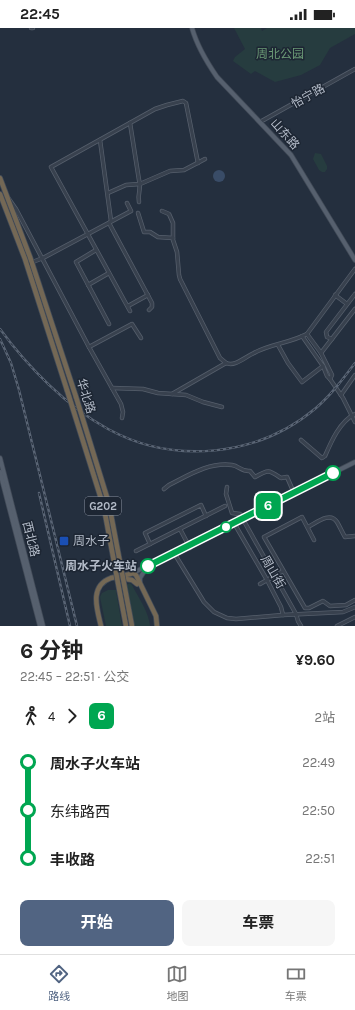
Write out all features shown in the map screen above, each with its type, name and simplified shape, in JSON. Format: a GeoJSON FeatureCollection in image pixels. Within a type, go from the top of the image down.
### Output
{"type":"FeatureCollection","features":[{"type":"Feature","properties":{"kind":"highway","name":"华北路"},"geometry":{"type":"LineString","coordinates":[[0,178],[76,397],[109,504],[132,626]]}},
{"type":"Feature","properties":{"kind":"highway","name":"华北路"},"geometry":{"type":"LineString","coordinates":[[0,194],[29,263],[104,508],[126,626]]}},
{"type":"Feature","properties":{"kind":"highway"},"geometry":{"type":"LineString","coordinates":[[102,626],[99,602],[100,591],[110,582],[134,575]]}},
{"type":"Feature","properties":{"kind":"highway"},"geometry":{"type":"LineString","coordinates":[[134,575],[156,616],[156,626]]}},
{"type":"Feature","properties":{"kind":"highway"},"geometry":{"type":"LineString","coordinates":[[102,626],[96,600],[96,594],[100,587],[110,579],[134,575]]}},
{"type":"Feature","properties":{"kind":"highway"},"geometry":{"type":"LineString","coordinates":[[126,578],[139,583]]}},
{"type":"Feature","properties":{"kind":"main road","name":"山东路"},"geometry":{"type":"LineString","coordinates":[[192,28],[199,47],[217,77],[292,155],[355,260]]}},
{"type":"Feature","properties":{"kind":"main road","name":"西北路"},"geometry":{"type":"LineString","coordinates":[[0,458],[43,626]]}},
{"type":"Feature","properties":{"kind":"main road"},"geometry":{"type":"LineString","coordinates":[[243,520],[355,463]]}},
{"type":"Feature","properties":{"kind":"main road"},"geometry":{"type":"LineString","coordinates":[[134,575],[355,463]]}},
{"type":"Feature","properties":{"kind":"main road","name":"西北路"},"geometry":{"type":"LineString","coordinates":[[0,472],[40,626]]}},
{"type":"Feature","properties":{"kind":"main road"},"geometry":{"type":"LineString","coordinates":[[134,575],[175,554]]}},
{"type":"Feature","properties":{"kind":"main road"},"geometry":{"type":"LineString","coordinates":[[139,583],[145,570]]}},
{"type":"Feature","properties":{"kind":"street","name":"怡宁路"},"geometry":{"type":"LineString","coordinates":[[260,122],[355,69]]}},
{"type":"Feature","properties":{"kind":"street"},"geometry":{"type":"LineString","coordinates":[[130,311],[51,167],[130,123],[167,105],[185,102],[198,163]]}},
{"type":"Feature","properties":{"kind":"street"},"geometry":{"type":"LineString","coordinates":[[130,123],[141,186],[138,197],[139,202]]}},
{"type":"Feature","properties":{"kind":"street"},"geometry":{"type":"LineString","coordinates":[[100,140],[108,193],[110,222],[152,303],[152,307],[149,310]]}},
{"type":"Feature","properties":{"kind":"street"},"geometry":{"type":"LineString","coordinates":[[108,193],[126,185],[140,184],[170,172],[184,170],[205,158]]}},
{"type":"Feature","properties":{"kind":"street"},"geometry":{"type":"LineString","coordinates":[[7,196],[16,209],[121,404],[123,412],[122,418]]}},
{"type":"Feature","properties":{"kind":"street"},"geometry":{"type":"LineString","coordinates":[[29,263],[42,258],[131,211],[127,203]]}},
{"type":"Feature","properties":{"kind":"street"},"geometry":{"type":"LineString","coordinates":[[162,211],[167,212],[173,223],[173,238],[177,252],[180,279],[220,358],[226,364]]}},
{"type":"Feature","properties":{"kind":"street"},"geometry":{"type":"LineString","coordinates":[[138,213],[144,232],[150,232],[158,237],[173,238]]}},
{"type":"Feature","properties":{"kind":"street"},"geometry":{"type":"LineString","coordinates":[[96,250],[76,262],[108,324]]}},
{"type":"Feature","properties":{"kind":"street"},"geometry":{"type":"LineString","coordinates":[[172,394],[226,364],[233,364],[255,352],[307,334],[355,269]]}},
{"type":"Feature","properties":{"kind":"street"},"geometry":{"type":"LineString","coordinates":[[88,285],[109,273]]}},
{"type":"Feature","properties":{"kind":"street"},"geometry":{"type":"LineString","coordinates":[[332,339],[327,337],[326,332],[355,294]]}},
{"type":"Feature","properties":{"kind":"street"},"geometry":{"type":"LineString","coordinates":[[128,306],[148,295]]}},
{"type":"Feature","properties":{"kind":"street"},"geometry":{"type":"LineString","coordinates":[[335,295],[347,304]]}},
{"type":"Feature","properties":{"kind":"street"},"geometry":{"type":"LineString","coordinates":[[321,353],[355,309]]}},
{"type":"Feature","properties":{"kind":"street"},"geometry":{"type":"LineString","coordinates":[[89,347],[132,324],[141,338]]}},
{"type":"Feature","properties":{"kind":"street"},"geometry":{"type":"LineString","coordinates":[[307,334],[321,353],[332,375],[330,379]]}},
{"type":"Feature","properties":{"kind":"street"},"geometry":{"type":"LineString","coordinates":[[302,336],[353,414],[355,422]]}},
{"type":"Feature","properties":{"kind":"street"},"geometry":{"type":"LineString","coordinates":[[278,344],[288,363],[302,382],[323,366]]}},
{"type":"Feature","properties":{"kind":"street"},"geometry":{"type":"LineString","coordinates":[[341,395],[355,375]]}},
{"type":"Feature","properties":{"kind":"street"},"geometry":{"type":"LineString","coordinates":[[112,388],[143,389],[158,393],[186,395],[203,402],[222,406]]}},
{"type":"Feature","properties":{"kind":"street"},"geometry":{"type":"LineString","coordinates":[[301,440],[322,458],[325,456],[341,426],[353,414]]}},
{"type":"Feature","properties":{"kind":"street"},"geometry":{"type":"LineString","coordinates":[[164,489],[201,469],[207,467],[233,465],[246,472],[250,471],[255,477],[270,471],[274,472],[281,478],[287,477],[294,493]]}},
{"type":"Feature","properties":{"kind":"street","name":"周山街"},"geometry":{"type":"LineString","coordinates":[[227,487],[226,494],[232,513],[240,514],[296,614],[301,626]]}},
{"type":"Feature","properties":{"kind":"street"},"geometry":{"type":"LineString","coordinates":[[150,544],[145,533],[201,505],[206,516]]}},
{"type":"Feature","properties":{"kind":"street"},"geometry":{"type":"LineString","coordinates":[[136,551],[225,506]]}},
{"type":"Feature","properties":{"kind":"street"},"geometry":{"type":"LineString","coordinates":[[308,527],[330,517],[336,520],[345,537],[355,536]]}},
{"type":"Feature","properties":{"kind":"street"},"geometry":{"type":"LineString","coordinates":[[314,540],[304,518],[301,518],[264,536],[305,608],[309,608],[323,601],[330,606],[346,604],[355,600]]}},
{"type":"Feature","properties":{"kind":"street","name":"周山街"},"geometry":{"type":"LineString","coordinates":[[235,524],[267,580],[281,607],[283,615]]}},
{"type":"Feature","properties":{"kind":"street"},"geometry":{"type":"LineString","coordinates":[[180,529],[189,547]]}},
{"type":"Feature","properties":{"kind":"street"},"geometry":{"type":"LineString","coordinates":[[175,554],[204,602],[214,612],[227,618],[236,619],[343,612],[355,607]]}},
{"type":"Feature","properties":{"kind":"street"},"geometry":{"type":"LineString","coordinates":[[260,584],[283,571]]}},
{"type":"Feature","properties":{"kind":"street"},"geometry":{"type":"LineString","coordinates":[[337,626],[355,617]]}},
{"type":"Feature","properties":{"kind":"street"},"geometry":{"type":"LineString","coordinates":[[345,622],[347,626]]}},
{"type":"Feature","properties":{"kind":"green space","name":"周北公园"},"geometry":{"type":"Polygon","coordinates":[[[234,28],[261,28],[262,31],[267,28],[355,28],[355,34],[330,48],[320,65],[301,75],[275,82],[255,71],[251,74],[233,61],[235,57],[245,49],[234,28]]]}},
{"type":"Feature","properties":{"kind":"green space"},"geometry":{"type":"Polygon","coordinates":[[[315,153],[321,154],[327,166],[325,172],[319,170],[313,159],[315,153]]]}},
{"type":"Feature","properties":{"kind":"green space"},"geometry":{"type":"Polygon","coordinates":[[[130,583],[145,610],[150,626],[134,626],[126,585],[130,583]]]}},
{"type":"Feature","properties":{"kind":"green space"},"geometry":{"type":"Polygon","coordinates":[[[108,590],[116,590],[122,626],[106,626],[100,597],[102,593],[108,590]]]}},
{"type":"Feature","properties":{"kind":"water"},"geometry":{"type":"Polygon","coordinates":[[[219,170],[223,172],[225,176],[223,180],[219,182],[215,180],[213,176],[215,172],[219,170]]]}},
{"type":"Feature","properties":{"kind":"railway"},"geometry":{"type":"LineString","coordinates":[[0,329],[22,357],[49,385],[93,420],[108,429],[134,440],[160,448],[188,451],[215,450],[242,446],[268,437],[293,424],[316,408],[337,387],[355,363]]}},
{"type":"Feature","properties":{"kind":"railway"},"geometry":{"type":"LineString","coordinates":[[0,339],[11,363],[19,390],[77,626]]}},
{"type":"Feature","properties":{"kind":"railway"},"geometry":{"type":"LineString","coordinates":[[39,493],[70,626]]}},
{"type":"Feature","properties":{"kind":"bus line","name":"6"},"geometry":{"type":"LineString","coordinates":[[148,566],[333,473]]}},
{"type":"Feature","properties":{"kind":"place","name":"周水子"},"geometry":{"type":"Point","coordinates":[64,541]}},
{"type":"Feature","properties":{"kind":"place","name":"周水子火车站"},"geometry":{"type":"Point","coordinates":[148,566]}}]}
